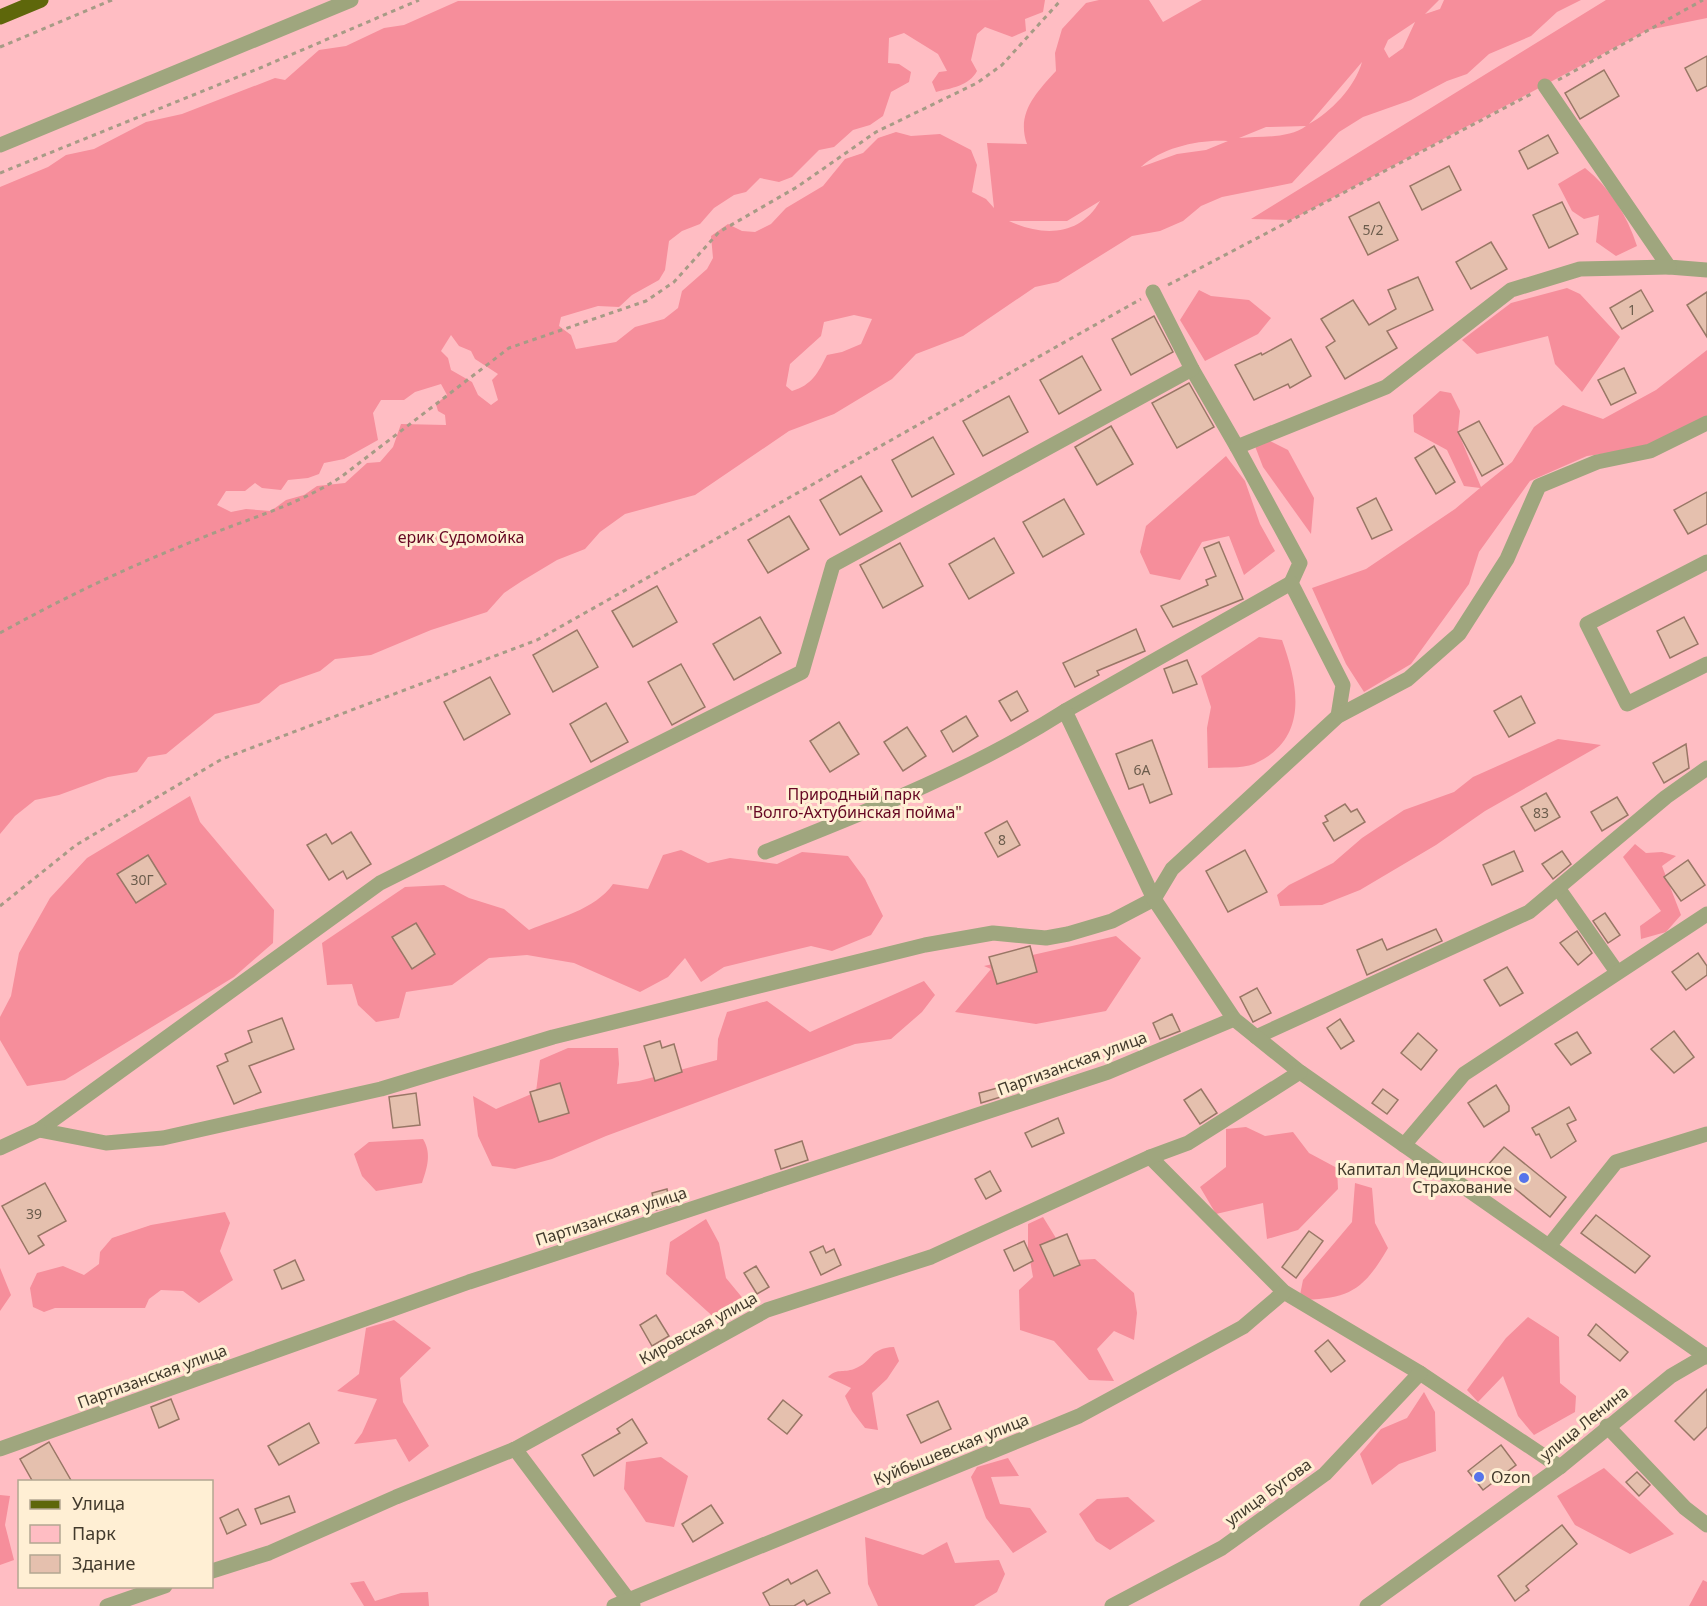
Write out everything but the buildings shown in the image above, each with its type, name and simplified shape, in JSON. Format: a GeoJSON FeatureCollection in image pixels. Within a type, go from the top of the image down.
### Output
{"type":"FeatureCollection","features":[{"type":"Feature","properties":{"kind":"main road"},"geometry":{"type":"LineString","coordinates":[[0,17],[41,0]]}},
{"type":"Feature","properties":{"kind":"street"},"geometry":{"type":"LineString","coordinates":[[0,145],[351,0]]}},
{"type":"Feature","properties":{"kind":"street"},"geometry":{"type":"LineString","coordinates":[[1545,86],[1668,267]]}},
{"type":"Feature","properties":{"kind":"street"},"geometry":{"type":"LineString","coordinates":[[1237,447],[1386,387],[1511,290],[1580,269],[1668,267],[1707,270]]}},
{"type":"Feature","properties":{"kind":"street"},"geometry":{"type":"LineString","coordinates":[[765,852],[894,801],[1014,743],[1065,711],[1291,583],[1300,563],[1192,369],[1153,292]]}},
{"type":"Feature","properties":{"kind":"street"},"geometry":{"type":"LineString","coordinates":[[0,1148],[39,1130],[380,883],[802,672],[833,565],[1192,369]]}},
{"type":"Feature","properties":{"kind":"street"},"geometry":{"type":"LineString","coordinates":[[39,1130],[106,1143],[163,1138],[381,1089],[554,1037],[926,945],[993,933],[1046,938],[1112,921],[1155,899],[1172,869],[1338,716],[1408,679],[1459,634],[1507,559],[1539,486],[1597,462],[1650,451],[1707,423]]}},
{"type":"Feature","properties":{"kind":"street"},"geometry":{"type":"LineString","coordinates":[[1707,562],[1587,624],[1627,704],[1707,664]]}},
{"type":"Feature","properties":{"kind":"street"},"geometry":{"type":"LineString","coordinates":[[1291,583],[1343,686],[1338,716]]}},
{"type":"Feature","properties":{"kind":"street"},"geometry":{"type":"LineString","coordinates":[[1065,711],[1155,899],[1234,1019],[1300,1072],[1706,1356]]}},
{"type":"Feature","properties":{"kind":"street"},"geometry":{"type":"LineString","coordinates":[[1256,1037],[1529,912],[1666,797],[1707,768]]}},
{"type":"Feature","properties":{"kind":"street"},"geometry":{"type":"LineString","coordinates":[[1558,888],[1617,972]]}},
{"type":"Feature","properties":{"kind":"street"},"geometry":{"type":"LineString","coordinates":[[1404,1145],[1464,1074],[1707,914]]}},
{"type":"Feature","properties":{"kind":"street","name":"Партизанская улица"},"geometry":{"type":"LineString","coordinates":[[0,1449],[469,1282],[1108,1072],[1234,1019]]}},
{"type":"Feature","properties":{"kind":"street","name":"Кировская улица"},"geometry":{"type":"LineString","coordinates":[[213,1571],[269,1553],[396,1497],[515,1449],[767,1310],[931,1257],[1150,1156],[1188,1143],[1300,1072]]}},
{"type":"Feature","properties":{"kind":"street"},"geometry":{"type":"LineString","coordinates":[[1549,1246],[1616,1162],[1707,1134]]}},
{"type":"Feature","properties":{"kind":"street"},"geometry":{"type":"LineString","coordinates":[[1150,1156],[1284,1292],[1420,1373],[1560,1467]]}},
{"type":"Feature","properties":{"kind":"street","name":"Куйбышевская улица"},"geometry":{"type":"LineString","coordinates":[[624,1604],[1079,1416],[1243,1327],[1284,1292]]}},
{"type":"Feature","properties":{"kind":"street","name":"улица Ленина"},"geometry":{"type":"LineString","coordinates":[[1367,1606],[1560,1467],[1607,1426],[1671,1376],[1706,1356]]}},
{"type":"Feature","properties":{"kind":"street","name":"улица Бугова"},"geometry":{"type":"LineString","coordinates":[[1112,1606],[1222,1548],[1325,1474],[1420,1373]]}},
{"type":"Feature","properties":{"kind":"street"},"geometry":{"type":"LineString","coordinates":[[1607,1426],[1685,1508],[1707,1525]]}},
{"type":"Feature","properties":{"kind":"street"},"geometry":{"type":"LineString","coordinates":[[515,1449],[624,1604]]}},
{"type":"Feature","properties":{"kind":"street"},"geometry":{"type":"LineString","coordinates":[[107,1606],[162,1588]]}},
{"type":"Feature","properties":{"kind":"path"},"geometry":{"type":"LineString","coordinates":[[0,47],[112,0]]}},
{"type":"Feature","properties":{"kind":"path"},"geometry":{"type":"LineString","coordinates":[[0,173],[260,69],[419,0]]}},
{"type":"Feature","properties":{"kind":"path"},"geometry":{"type":"LineString","coordinates":[[0,633],[64,597],[141,562],[312,496],[341,477],[509,348],[646,302],[663,292],[719,232],[797,187],[876,132],[946,100],[977,83],[1002,65],[1061,0]]}},
{"type":"Feature","properties":{"kind":"path"},"geometry":{"type":"LineString","coordinates":[[0,906],[76,845],[222,759],[537,640],[1153,292],[1545,86],[1703,0]]}},
{"type":"Feature","properties":{"kind":"green space","name":"Природный парк \"Волго-Ахтубинская пойма\""},"geometry":{"type":"Polygon","coordinates":[[[0,0],[1707,0],[1707,1606],[0,1606],[0,0]]]}},
{"type":"Feature","properties":{"kind":"green space","name":"ерик Судомойка"},"geometry":{"type":"Polygon","coordinates":[[[1045,0],[1043,12],[1025,19],[1026,31],[1012,37],[985,27],[977,34],[971,60],[977,71],[974,76],[959,86],[936,92],[932,82],[939,72],[947,71],[938,54],[904,33],[889,38],[888,63],[899,64],[911,72],[909,82],[891,92],[883,116],[870,125],[853,130],[834,147],[819,150],[792,177],[779,182],[760,178],[746,192],[734,195],[714,208],[700,224],[682,231],[669,241],[665,270],[659,280],[632,295],[619,307],[598,306],[561,317],[559,326],[571,335],[576,349],[616,342],[635,327],[664,319],[678,308],[682,291],[707,269],[713,258],[711,236],[728,224],[742,231],[755,232],[771,224],[786,208],[823,186],[845,159],[863,153],[878,138],[896,132],[911,136],[940,134],[971,150],[977,165],[972,192],[986,199],[994,208],[987,143],[1027,144],[1024,133],[1026,113],[1041,87],[1056,71],[1055,53],[1062,29],[1086,3],[1099,0],[1149,0],[1163,22],[1202,0],[1439,0],[1425,14],[1440,9],[1444,0],[1581,0],[1557,12],[1531,36],[1489,54],[1467,74],[1447,81],[1411,100],[1363,117],[1339,132],[1292,183],[1222,197],[1201,206],[1183,221],[1160,231],[1132,236],[1058,282],[1035,287],[963,336],[916,354],[892,379],[834,414],[789,431],[695,495],[625,514],[600,532],[585,549],[557,560],[504,593],[487,612],[431,630],[371,655],[335,659],[320,671],[280,685],[259,703],[215,714],[166,754],[148,757],[137,772],[108,777],[59,795],[35,800],[15,816],[0,834],[0,187],[48,167],[66,155],[94,149],[146,122],[182,114],[275,78],[285,80],[319,50],[346,46],[384,28],[404,25],[458,1],[1045,0]],[[1415,22],[1388,40],[1384,49],[1389,58],[1403,48],[1415,22]],[[1362,62],[1309,124],[1341,98],[1354,81],[1362,62]],[[1306,126],[1266,127],[1239,138],[1283,135],[1306,126]],[[1206,141],[1171,149],[1141,167],[1177,154],[1206,150],[1228,141],[1206,141]],[[1100,201],[1067,221],[1009,221],[1035,230],[1060,230],[1082,221],[1092,213],[1100,201]],[[854,315],[824,322],[821,336],[790,364],[786,386],[792,391],[814,378],[827,355],[861,344],[872,319],[854,315]],[[451,335],[441,351],[448,358],[451,370],[472,382],[478,395],[491,405],[498,400],[492,380],[498,374],[475,359],[471,351],[459,346],[451,335]],[[441,384],[415,392],[404,400],[381,400],[373,413],[378,440],[344,459],[324,463],[319,474],[308,478],[288,480],[281,490],[262,488],[255,483],[245,491],[226,491],[217,505],[231,512],[246,509],[271,511],[286,500],[304,495],[317,486],[345,483],[367,463],[380,462],[393,447],[401,424],[446,425],[445,415],[438,411],[436,404],[447,395],[441,384]]]}},
{"type":"Feature","properties":{"kind":"green space"},"geometry":{"type":"Polygon","coordinates":[[[1606,0],[1707,0],[1707,18],[1648,30],[1291,220],[1251,219],[1606,0]]]}},
{"type":"Feature","properties":{"kind":"green space"},"geometry":{"type":"Polygon","coordinates":[[[1585,168],[1617,203],[1637,246],[1616,256],[1596,242],[1599,215],[1584,219],[1572,211],[1558,184],[1585,168]]]}},
{"type":"Feature","properties":{"kind":"green space"},"geometry":{"type":"Polygon","coordinates":[[[1567,288],[1580,294],[1620,337],[1582,392],[1555,364],[1548,336],[1477,354],[1462,340],[1511,303],[1567,288]]]}},
{"type":"Feature","properties":{"kind":"green space"},"geometry":{"type":"Polygon","coordinates":[[[1199,290],[1211,296],[1249,300],[1271,318],[1258,334],[1205,361],[1180,320],[1199,290]]]}},
{"type":"Feature","properties":{"kind":"green space"},"geometry":{"type":"Polygon","coordinates":[[[1707,350],[1707,423],[1661,446],[1587,456],[1530,481],[1479,552],[1469,584],[1411,664],[1364,692],[1346,664],[1312,588],[1366,569],[1455,509],[1480,488],[1464,486],[1447,450],[1414,432],[1413,415],[1440,391],[1451,393],[1460,411],[1458,432],[1481,487],[1512,462],[1534,427],[1563,405],[1603,419],[1656,390],[1707,350]]]}},
{"type":"Feature","properties":{"kind":"green space"},"geometry":{"type":"Polygon","coordinates":[[[1262,437],[1288,450],[1314,498],[1311,534],[1263,467],[1253,441],[1262,437]]]}},
{"type":"Feature","properties":{"kind":"green space"},"geometry":{"type":"Polygon","coordinates":[[[1226,456],[1245,481],[1260,524],[1275,551],[1244,575],[1229,536],[1202,542],[1180,580],[1150,574],[1140,552],[1146,526],[1226,456]]]}},
{"type":"Feature","properties":{"kind":"green space"},"geometry":{"type":"Polygon","coordinates":[[[1259,637],[1282,640],[1293,676],[1295,693],[1292,726],[1284,741],[1272,753],[1254,764],[1208,768],[1207,728],[1211,707],[1201,676],[1259,637]]]}},
{"type":"Feature","properties":{"kind":"green space"},"geometry":{"type":"Polygon","coordinates":[[[1558,739],[1601,745],[1485,811],[1436,845],[1360,890],[1322,905],[1280,906],[1277,895],[1289,885],[1333,863],[1362,838],[1404,810],[1454,792],[1473,777],[1558,739]]]}},
{"type":"Feature","properties":{"kind":"green space"},"geometry":{"type":"Polygon","coordinates":[[[190,796],[200,822],[274,910],[273,943],[234,977],[65,1080],[27,1086],[0,1040],[0,1017],[11,996],[19,953],[50,898],[87,858],[190,796]]]}},
{"type":"Feature","properties":{"kind":"green space"},"geometry":{"type":"Polygon","coordinates":[[[1635,844],[1646,853],[1662,852],[1676,856],[1662,866],[1681,915],[1666,932],[1641,939],[1640,926],[1661,911],[1623,857],[1635,844]]]}},
{"type":"Feature","properties":{"kind":"green space"},"geometry":{"type":"Polygon","coordinates":[[[681,850],[708,863],[730,858],[777,864],[802,852],[848,856],[865,879],[883,916],[871,935],[832,951],[811,946],[724,967],[701,982],[685,958],[668,977],[640,992],[574,963],[527,955],[489,958],[452,985],[406,992],[399,1018],[376,1022],[358,1005],[352,984],[327,985],[322,943],[405,887],[444,885],[469,898],[504,909],[529,930],[586,907],[613,884],[648,889],[663,855],[681,850]]]}},
{"type":"Feature","properties":{"kind":"green space"},"geometry":{"type":"Polygon","coordinates":[[[1116,936],[1141,958],[1106,1011],[1036,1024],[955,1012],[991,969],[984,966],[1116,936]]]}},
{"type":"Feature","properties":{"kind":"green space"},"geometry":{"type":"Polygon","coordinates":[[[924,981],[935,995],[922,1012],[891,1039],[855,1044],[606,1136],[552,1159],[515,1169],[492,1166],[478,1136],[473,1096],[496,1109],[536,1092],[540,1060],[568,1048],[618,1048],[617,1084],[639,1081],[717,1060],[718,1039],[727,1012],[767,1001],[810,1032],[924,981]]]}},
{"type":"Feature","properties":{"kind":"green space"},"geometry":{"type":"Polygon","coordinates":[[[1246,1127],[1265,1136],[1293,1132],[1309,1153],[1337,1168],[1338,1189],[1298,1230],[1267,1239],[1263,1203],[1216,1214],[1200,1187],[1226,1167],[1226,1129],[1246,1127]]]}},
{"type":"Feature","properties":{"kind":"green space"},"geometry":{"type":"Polygon","coordinates":[[[423,1139],[428,1156],[422,1183],[376,1191],[362,1176],[354,1154],[369,1142],[423,1139]]]}},
{"type":"Feature","properties":{"kind":"green space"},"geometry":{"type":"Polygon","coordinates":[[[1355,1183],[1372,1188],[1375,1223],[1388,1248],[1371,1274],[1353,1290],[1330,1298],[1299,1300],[1303,1280],[1352,1222],[1355,1183]]]}},
{"type":"Feature","properties":{"kind":"green space"},"geometry":{"type":"Polygon","coordinates":[[[225,1212],[230,1223],[220,1251],[233,1280],[199,1303],[183,1291],[161,1290],[149,1299],[145,1308],[55,1308],[44,1312],[33,1307],[30,1288],[37,1273],[63,1266],[84,1275],[99,1264],[100,1252],[112,1238],[151,1225],[225,1212]]]}},
{"type":"Feature","properties":{"kind":"green space"},"geometry":{"type":"Polygon","coordinates":[[[1043,1217],[1059,1243],[1076,1260],[1095,1259],[1134,1293],[1137,1313],[1134,1340],[1114,1331],[1097,1349],[1114,1381],[1089,1380],[1054,1341],[1020,1330],[1019,1290],[1033,1277],[1028,1249],[1028,1224],[1043,1217]]]}},
{"type":"Feature","properties":{"kind":"green space"},"geometry":{"type":"Polygon","coordinates":[[[706,1219],[719,1243],[726,1278],[745,1301],[718,1321],[666,1274],[670,1242],[706,1219]]]}},
{"type":"Feature","properties":{"kind":"green space"},"geometry":{"type":"Polygon","coordinates":[[[0,1268],[11,1295],[0,1311],[0,1268]]]}},
{"type":"Feature","properties":{"kind":"green space"},"geometry":{"type":"Polygon","coordinates":[[[1528,1317],[1559,1337],[1560,1383],[1576,1396],[1575,1412],[1534,1435],[1518,1416],[1503,1376],[1478,1402],[1467,1390],[1506,1338],[1528,1317]]]}},
{"type":"Feature","properties":{"kind":"green space"},"geometry":{"type":"Polygon","coordinates":[[[394,1320],[431,1348],[400,1378],[403,1402],[429,1446],[409,1462],[396,1439],[354,1444],[362,1433],[377,1399],[337,1391],[359,1374],[366,1328],[394,1320]]]}},
{"type":"Feature","properties":{"kind":"green space"},"geometry":{"type":"Polygon","coordinates":[[[894,1347],[899,1361],[887,1379],[872,1393],[878,1430],[865,1428],[852,1411],[845,1396],[851,1388],[828,1377],[837,1372],[854,1369],[880,1350],[894,1347]]]}},
{"type":"Feature","properties":{"kind":"green space"},"geometry":{"type":"Polygon","coordinates":[[[1424,1392],[1435,1412],[1436,1451],[1399,1464],[1372,1485],[1360,1454],[1381,1429],[1407,1418],[1424,1392]]]}},
{"type":"Feature","properties":{"kind":"green space"},"geometry":{"type":"Polygon","coordinates":[[[661,1457],[688,1476],[674,1527],[646,1522],[624,1489],[626,1462],[661,1457]]]}},
{"type":"Feature","properties":{"kind":"green space"},"geometry":{"type":"Polygon","coordinates":[[[1008,1458],[1019,1476],[991,1477],[1000,1504],[1030,1508],[1047,1532],[1013,1553],[986,1518],[971,1477],[977,1467],[1008,1458]]]}},
{"type":"Feature","properties":{"kind":"green space"},"geometry":{"type":"Polygon","coordinates":[[[1604,1468],[1674,1534],[1630,1554],[1575,1525],[1557,1496],[1604,1468]]]}},
{"type":"Feature","properties":{"kind":"green space"},"geometry":{"type":"Polygon","coordinates":[[[0,1495],[10,1496],[5,1525],[14,1560],[0,1565],[0,1495]]]}},
{"type":"Feature","properties":{"kind":"green space"},"geometry":{"type":"Polygon","coordinates":[[[1128,1497],[1155,1521],[1110,1550],[1096,1541],[1079,1514],[1097,1499],[1128,1497]]]}},
{"type":"Feature","properties":{"kind":"green space"},"geometry":{"type":"Polygon","coordinates":[[[865,1537],[923,1555],[947,1542],[955,1563],[999,1560],[1005,1574],[997,1592],[974,1606],[878,1606],[868,1584],[865,1537]]]}},
{"type":"Feature","properties":{"kind":"green space"},"geometry":{"type":"Polygon","coordinates":[[[1703,1580],[1707,1582],[1707,1606],[1689,1606],[1703,1580]]]}},
{"type":"Feature","properties":{"kind":"green space"},"geometry":{"type":"Polygon","coordinates":[[[364,1581],[375,1601],[401,1593],[428,1592],[429,1606],[364,1606],[350,1583],[364,1581]]]}},
{"type":"Feature","properties":{"kind":"place","name":"Капитал Медицинское Страхование"},"geometry":{"type":"Point","coordinates":[1524,1178]}},
{"type":"Feature","properties":{"kind":"place","name":"Ozon"},"geometry":{"type":"Point","coordinates":[1479,1477]}}]}
